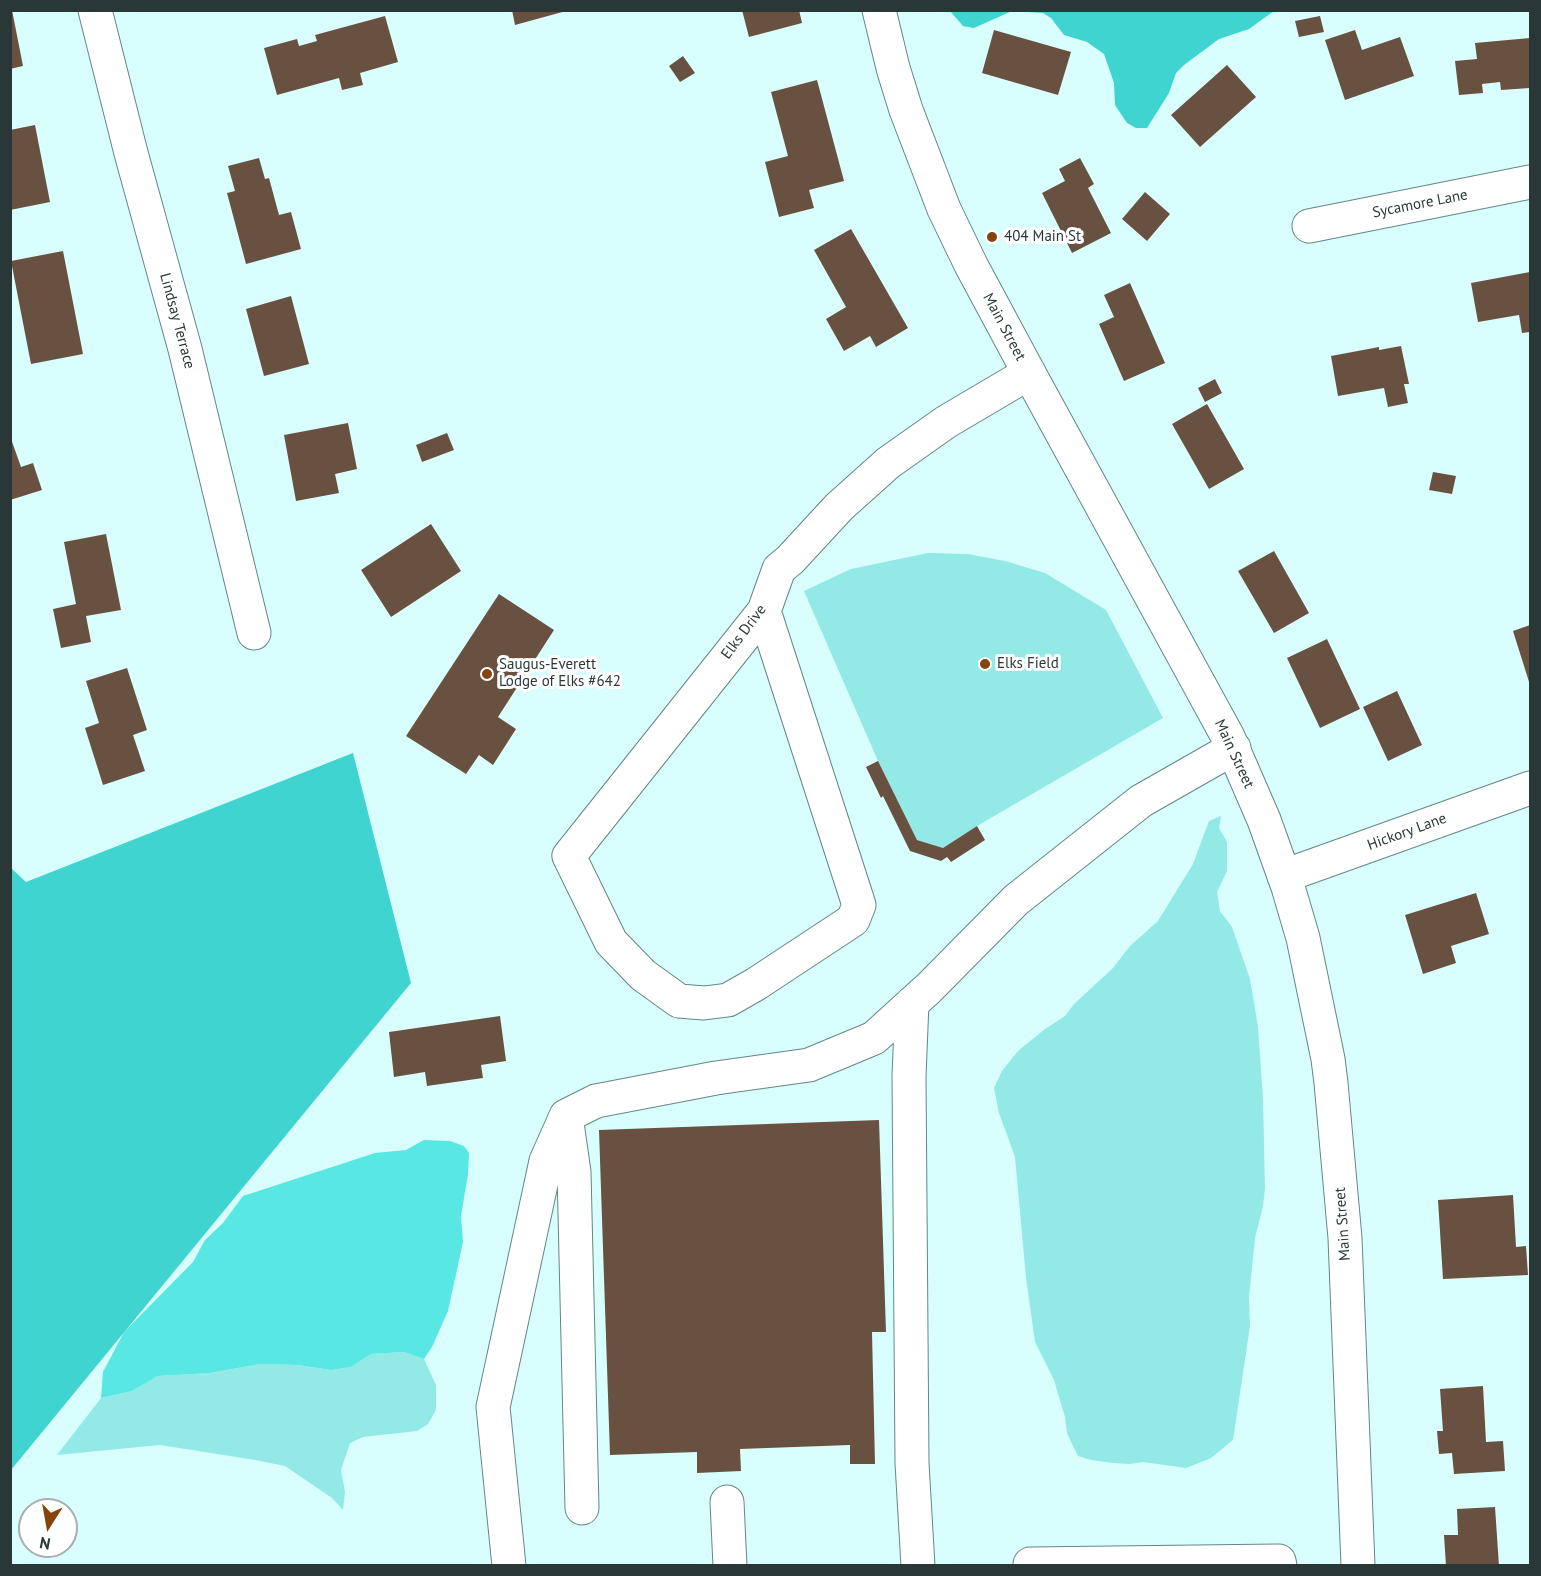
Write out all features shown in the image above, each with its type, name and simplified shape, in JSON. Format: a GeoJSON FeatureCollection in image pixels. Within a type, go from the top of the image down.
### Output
{"type":"FeatureCollection","features":[{"type":"Feature","properties":{"kind":"street","name":"Main Street"},"geometry":{"type":"LineString","coordinates":[[879,10],[906,110],[944,209],[971,265],[1234,748],[1284,876],[1303,938],[1331,1083],[1345,1238],[1358,1566]]}},
{"type":"Feature","properties":{"kind":"street","name":"Lindsay Terrace"},"geometry":{"type":"LineString","coordinates":[[103,12],[131,153],[185,349],[254,633]]}},
{"type":"Feature","properties":{"kind":"street","name":"Sycamore Lane"},"geometry":{"type":"LineString","coordinates":[[1309,226],[1530,182]]}},
{"type":"Feature","properties":{"kind":"street","name":"Elks Drive"},"geometry":{"type":"LineString","coordinates":[[764,610],[859,905],[853,920],[728,1000],[704,1003],[679,1001],[643,975],[611,942],[569,856],[764,610],[779,569],[847,499],[888,463],[927,435],[1029,372]]}},
{"type":"Feature","properties":{"kind":"street"},"geometry":{"type":"LineString","coordinates":[[508,1566],[493,1407],[546,1161],[566,1116],[596,1101],[717,1078],[808,1065],[874,1038],[1016,900],[1141,801],[1234,748]]}},
{"type":"Feature","properties":{"kind":"street","name":"Hickory Lane"},"geometry":{"type":"LineString","coordinates":[[1284,876],[1530,788]]}},
{"type":"Feature","properties":{"kind":"street"},"geometry":{"type":"LineString","coordinates":[[912,1003],[909,1076],[912,1439],[918,1566]]}},
{"type":"Feature","properties":{"kind":"street"},"geometry":{"type":"LineString","coordinates":[[566,1116],[574,1172],[582,1508]]}},
{"type":"Feature","properties":{"kind":"street"},"geometry":{"type":"LineString","coordinates":[[727,1502],[730,1566]]}},
{"type":"Feature","properties":{"kind":"street"},"geometry":{"type":"LineString","coordinates":[[1030,1566],[1030,1563],[1280,1561],[1280,1566]]}},
{"type":"Feature","properties":{"kind":"shaded area"},"geometry":{"type":"Polygon","coordinates":[[[950,11],[1012,11],[974,28],[963,26],[950,11]]]}},
{"type":"Feature","properties":{"kind":"shaded area"},"geometry":{"type":"Polygon","coordinates":[[[1012,11],[1274,11],[1249,29],[1219,39],[1184,65],[1176,73],[1169,93],[1147,128],[1136,128],[1127,123],[1115,105],[1114,83],[1104,54],[1087,42],[1064,35],[1051,18],[1043,13],[1012,11]]]}},
{"type":"Feature","properties":{"kind":"shaded area","name":"Elks Field"},"geometry":{"type":"Polygon","coordinates":[[[928,553],[968,554],[1005,561],[1045,573],[1106,610],[1163,718],[943,848],[917,840],[878,761],[804,591],[851,569],[928,553]]]}},
{"type":"Feature","properties":{"kind":"shaded area"},"geometry":{"type":"Polygon","coordinates":[[[353,753],[411,983],[11,1470],[11,868],[26,882],[353,753]]]}},
{"type":"Feature","properties":{"kind":"shaded area"},"geometry":{"type":"Polygon","coordinates":[[[1221,816],[1219,828],[1227,842],[1227,871],[1217,892],[1220,911],[1232,927],[1250,979],[1258,1027],[1263,1099],[1265,1188],[1255,1238],[1249,1297],[1250,1326],[1233,1440],[1211,1458],[1186,1468],[1143,1462],[1130,1464],[1091,1460],[1078,1456],[1073,1446],[1067,1433],[1065,1417],[1054,1380],[1035,1342],[1026,1278],[1015,1157],[999,1113],[994,1088],[1002,1071],[1018,1051],[1065,1016],[1074,1004],[1113,968],[1130,946],[1158,921],[1193,864],[1209,821],[1221,816]]]}},
{"type":"Feature","properties":{"kind":"shaded area"},"geometry":{"type":"Polygon","coordinates":[[[424,1140],[450,1141],[464,1146],[469,1153],[461,1216],[463,1242],[448,1311],[424,1359],[404,1352],[371,1354],[351,1367],[331,1370],[298,1365],[260,1364],[210,1373],[158,1376],[132,1391],[101,1398],[103,1372],[124,1332],[193,1262],[205,1240],[223,1223],[243,1196],[375,1153],[406,1150],[424,1140]]]}},
{"type":"Feature","properties":{"kind":"shaded area"},"geometry":{"type":"Polygon","coordinates":[[[404,1352],[424,1359],[436,1385],[436,1410],[428,1424],[417,1431],[363,1437],[350,1443],[341,1470],[345,1492],[343,1510],[332,1498],[285,1466],[255,1460],[160,1445],[57,1455],[101,1398],[132,1391],[158,1376],[210,1373],[260,1364],[298,1365],[331,1370],[351,1367],[371,1354],[404,1352]]]}},
{"type":"Feature","properties":{"kind":"building"},"geometry":{"type":"Polygon","coordinates":[[[10,10],[12,10],[23,66],[10,69],[10,10]]]}},
{"type":"Feature","properties":{"kind":"building"},"geometry":{"type":"Polygon","coordinates":[[[512,10],[566,10],[566,11],[515,25],[512,10]]]}},
{"type":"Feature","properties":{"kind":"building"},"geometry":{"type":"Polygon","coordinates":[[[742,10],[799,10],[802,23],[749,37],[742,10]]]}},
{"type":"Feature","properties":{"kind":"building"},"geometry":{"type":"Polygon","coordinates":[[[385,16],[398,62],[360,73],[363,85],[342,90],[339,78],[277,95],[264,48],[297,39],[299,46],[317,41],[315,35],[385,16]]]}},
{"type":"Feature","properties":{"kind":"building"},"geometry":{"type":"Polygon","coordinates":[[[1320,16],[1324,32],[1299,37],[1295,21],[1320,16]]]}},
{"type":"Feature","properties":{"kind":"building"},"geometry":{"type":"Polygon","coordinates":[[[994,30],[1071,52],[1058,95],[982,73],[994,30]]]}},
{"type":"Feature","properties":{"kind":"building"},"geometry":{"type":"Polygon","coordinates":[[[1355,30],[1362,50],[1400,37],[1414,76],[1345,100],[1325,40],[1355,30]]]}},
{"type":"Feature","properties":{"kind":"building"},"geometry":{"type":"Polygon","coordinates":[[[1530,38],[1530,88],[1501,90],[1500,82],[1482,84],[1483,93],[1459,95],[1455,61],[1477,59],[1475,43],[1530,38]]]}},
{"type":"Feature","properties":{"kind":"building"},"geometry":{"type":"Polygon","coordinates":[[[683,56],[695,73],[680,82],[669,66],[683,56]]]}},
{"type":"Feature","properties":{"kind":"building"},"geometry":{"type":"Polygon","coordinates":[[[1227,65],[1256,97],[1200,147],[1171,115],[1227,65]]]}},
{"type":"Feature","properties":{"kind":"building"},"geometry":{"type":"Polygon","coordinates":[[[817,80],[844,181],[809,190],[814,208],[779,217],[765,162],[788,156],[771,92],[817,80]]]}},
{"type":"Feature","properties":{"kind":"building"},"geometry":{"type":"Polygon","coordinates":[[[35,125],[50,202],[10,210],[10,130],[35,125]]]}},
{"type":"Feature","properties":{"kind":"building"},"geometry":{"type":"Polygon","coordinates":[[[259,158],[265,179],[269,178],[279,215],[291,212],[301,249],[246,264],[227,193],[235,191],[228,166],[259,158]]]}},
{"type":"Feature","properties":{"kind":"building"},"geometry":{"type":"Polygon","coordinates":[[[1080,158],[1094,184],[1088,188],[1111,233],[1072,253],[1042,193],[1065,181],[1059,169],[1080,158]]]}},
{"type":"Feature","properties":{"kind":"building"},"geometry":{"type":"Polygon","coordinates":[[[1145,192],[1170,214],[1147,241],[1122,219],[1145,192]]]}},
{"type":"Feature","properties":{"kind":"building"},"geometry":{"type":"Polygon","coordinates":[[[851,229],[908,328],[876,347],[870,336],[844,351],[826,319],[846,307],[814,250],[851,229]]]}},
{"type":"Feature","properties":{"kind":"building"},"geometry":{"type":"Polygon","coordinates":[[[63,251],[83,354],[31,364],[11,261],[63,251]]]}},
{"type":"Feature","properties":{"kind":"building"},"geometry":{"type":"Polygon","coordinates":[[[1530,272],[1530,332],[1522,333],[1519,315],[1478,322],[1471,283],[1530,272]]]}},
{"type":"Feature","properties":{"kind":"building"},"geometry":{"type":"Polygon","coordinates":[[[1130,283],[1165,363],[1124,381],[1099,324],[1114,317],[1104,295],[1130,283]]]}},
{"type":"Feature","properties":{"kind":"building"},"geometry":{"type":"Polygon","coordinates":[[[291,296],[309,364],[264,376],[246,309],[291,296]]]}},
{"type":"Feature","properties":{"kind":"building"},"geometry":{"type":"Polygon","coordinates":[[[1401,346],[1409,384],[1404,384],[1408,403],[1388,407],[1384,388],[1338,396],[1331,356],[1379,347],[1379,350],[1401,346]]]}},
{"type":"Feature","properties":{"kind":"building"},"geometry":{"type":"Polygon","coordinates":[[[1215,379],[1222,393],[1205,402],[1198,388],[1215,379]]]}},
{"type":"Feature","properties":{"kind":"building"},"geometry":{"type":"Polygon","coordinates":[[[1207,404],[1244,469],[1209,489],[1172,424],[1207,404]]]}},
{"type":"Feature","properties":{"kind":"building"},"geometry":{"type":"Polygon","coordinates":[[[348,423],[357,469],[335,474],[339,493],[296,501],[284,435],[348,423]]]}},
{"type":"Feature","properties":{"kind":"building"},"geometry":{"type":"Polygon","coordinates":[[[447,433],[454,450],[422,462],[416,445],[447,433]]]}},
{"type":"Feature","properties":{"kind":"building"},"geometry":{"type":"Polygon","coordinates":[[[10,436],[21,467],[33,463],[42,490],[10,500],[10,436]]]}},
{"type":"Feature","properties":{"kind":"building"},"geometry":{"type":"Polygon","coordinates":[[[1433,472],[1456,476],[1452,494],[1429,490],[1433,472]]]}},
{"type":"Feature","properties":{"kind":"building"},"geometry":{"type":"Polygon","coordinates":[[[431,524],[461,571],[391,617],[361,570],[431,524]]]}},
{"type":"Feature","properties":{"kind":"building"},"geometry":{"type":"Polygon","coordinates":[[[106,534],[121,610],[86,616],[91,642],[61,648],[53,609],[76,604],[64,542],[106,534]]]}},
{"type":"Feature","properties":{"kind":"building"},"geometry":{"type":"Polygon","coordinates":[[[1274,551],[1309,613],[1274,633],[1238,571],[1274,551]]]}},
{"type":"Feature","properties":{"kind":"building","name":"Saugus-Everett Lodge of Elks #642"},"geometry":{"type":"Polygon","coordinates":[[[499,594],[554,630],[498,717],[516,729],[493,765],[479,755],[466,774],[406,736],[499,594]]]}},
{"type":"Feature","properties":{"kind":"building"},"geometry":{"type":"Polygon","coordinates":[[[1530,625],[1530,685],[1513,631],[1530,625]]]}},
{"type":"Feature","properties":{"kind":"building"},"geometry":{"type":"Polygon","coordinates":[[[1327,639],[1360,709],[1320,728],[1287,658],[1327,639]]]}},
{"type":"Feature","properties":{"kind":"building"},"geometry":{"type":"Polygon","coordinates":[[[127,668],[147,730],[133,735],[145,771],[103,785],[85,728],[99,723],[86,681],[127,668]]]}},
{"type":"Feature","properties":{"kind":"building"},"geometry":{"type":"Polygon","coordinates":[[[1397,691],[1422,745],[1388,761],[1363,707],[1397,691]]]}},
{"type":"Feature","properties":{"kind":"building"},"geometry":{"type":"Polygon","coordinates":[[[878,761],[917,840],[943,848],[977,826],[985,840],[951,862],[947,857],[941,861],[910,851],[866,767],[878,761]]]}},
{"type":"Feature","properties":{"kind":"building"},"geometry":{"type":"Polygon","coordinates":[[[1476,893],[1489,934],[1451,946],[1456,963],[1423,974],[1405,915],[1476,893]]]}},
{"type":"Feature","properties":{"kind":"building"},"geometry":{"type":"Polygon","coordinates":[[[500,1016],[506,1061],[481,1065],[483,1078],[427,1086],[425,1072],[394,1077],[389,1032],[500,1016]]]}},
{"type":"Feature","properties":{"kind":"building"},"geometry":{"type":"Polygon","coordinates":[[[879,1120],[886,1332],[872,1332],[875,1464],[850,1464],[850,1445],[740,1449],[741,1471],[697,1473],[697,1452],[610,1455],[599,1130],[879,1120]]]}},
{"type":"Feature","properties":{"kind":"building"},"geometry":{"type":"Polygon","coordinates":[[[1513,1195],[1516,1247],[1526,1246],[1528,1275],[1443,1279],[1438,1200],[1513,1195]]]}},
{"type":"Feature","properties":{"kind":"building"},"geometry":{"type":"Polygon","coordinates":[[[1483,1386],[1486,1442],[1503,1441],[1505,1471],[1454,1474],[1452,1453],[1439,1454],[1437,1431],[1443,1431],[1440,1389],[1483,1386]]]}},
{"type":"Feature","properties":{"kind":"building"},"geometry":{"type":"Polygon","coordinates":[[[1495,1507],[1499,1566],[1446,1566],[1444,1535],[1458,1535],[1457,1509],[1495,1507]]]}},
{"type":"Feature","properties":{"kind":"place","name":"404 Main St"},"geometry":{"type":"Point","coordinates":[992,237]}},
{"type":"Feature","properties":{"kind":"place","name":"Elks Field"},"geometry":{"type":"Point","coordinates":[985,664]}},
{"type":"Feature","properties":{"kind":"place","name":"Saugus-Everett Lodge of Elks #642"},"geometry":{"type":"Point","coordinates":[487,674]}}]}
